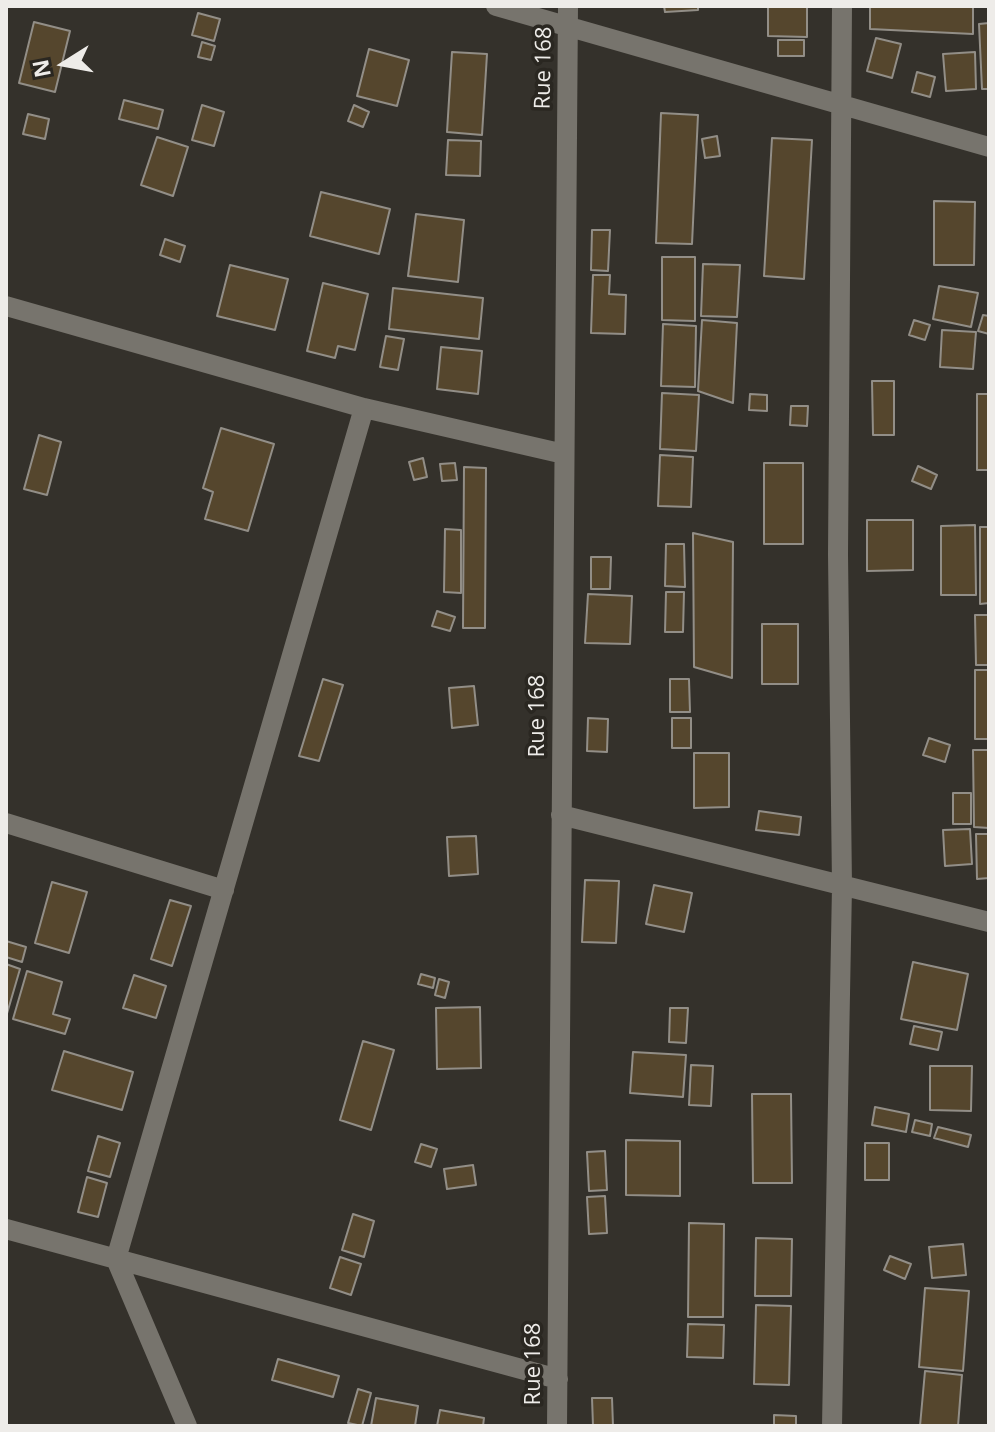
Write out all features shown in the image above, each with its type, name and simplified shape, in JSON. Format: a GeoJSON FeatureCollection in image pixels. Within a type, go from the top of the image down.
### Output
{"type":"FeatureCollection","features":[{"type":"Feature","properties":{"kind":"street"},"geometry":{"type":"LineString","coordinates":[[496,6],[568,16],[841,105],[989,147]]}},
{"type":"Feature","properties":{"kind":"street"},"geometry":{"type":"LineString","coordinates":[[832,1426],[842,886],[838,569],[842,6]]}},
{"type":"Feature","properties":{"kind":"street","name":"Rue 168"},"geometry":{"type":"LineString","coordinates":[[557,1426],[568,16]]}},
{"type":"Feature","properties":{"kind":"street"},"geometry":{"type":"LineString","coordinates":[[6,306],[364,408],[564,454]]}},
{"type":"Feature","properties":{"kind":"street"},"geometry":{"type":"LineString","coordinates":[[187,1426],[116,1259],[364,408]]}},
{"type":"Feature","properties":{"kind":"street"},"geometry":{"type":"LineString","coordinates":[[561,815],[989,922]]}},
{"type":"Feature","properties":{"kind":"street"},"geometry":{"type":"LineString","coordinates":[[6,823],[224,890]]}},
{"type":"Feature","properties":{"kind":"street"},"geometry":{"type":"LineString","coordinates":[[6,1229],[558,1379]]}},
{"type":"Feature","properties":{"kind":"building"},"geometry":{"type":"Polygon","coordinates":[[[664,6],[698,6],[698,10],[665,12],[664,6]]]}},
{"type":"Feature","properties":{"kind":"building"},"geometry":{"type":"Polygon","coordinates":[[[768,6],[807,6],[807,37],[768,36],[768,6]]]}},
{"type":"Feature","properties":{"kind":"building"},"geometry":{"type":"Polygon","coordinates":[[[870,6],[973,6],[973,34],[870,29],[870,6]]]}},
{"type":"Feature","properties":{"kind":"building"},"geometry":{"type":"Polygon","coordinates":[[[198,13],[220,19],[214,41],[192,35],[198,13]]]}},
{"type":"Feature","properties":{"kind":"building"},"geometry":{"type":"Polygon","coordinates":[[[34,22],[70,31],[55,92],[19,83],[34,22]]]}},
{"type":"Feature","properties":{"kind":"building"},"geometry":{"type":"Polygon","coordinates":[[[989,23],[989,89],[982,89],[979,24],[989,23]]]}},
{"type":"Feature","properties":{"kind":"building"},"geometry":{"type":"Polygon","coordinates":[[[876,38],[901,44],[892,78],[867,71],[876,38]]]}},
{"type":"Feature","properties":{"kind":"building"},"geometry":{"type":"Polygon","coordinates":[[[778,40],[804,40],[804,56],[778,56],[778,40]]]}},
{"type":"Feature","properties":{"kind":"building"},"geometry":{"type":"Polygon","coordinates":[[[202,42],[215,46],[211,60],[198,57],[202,42]]]}},
{"type":"Feature","properties":{"kind":"building"},"geometry":{"type":"Polygon","coordinates":[[[369,49],[409,60],[397,106],[357,96],[369,49]]]}},
{"type":"Feature","properties":{"kind":"building"},"geometry":{"type":"Polygon","coordinates":[[[452,52],[487,54],[482,135],[447,132],[452,52]]]}},
{"type":"Feature","properties":{"kind":"building"},"geometry":{"type":"Polygon","coordinates":[[[975,52],[976,89],[946,91],[943,54],[975,52]]]}},
{"type":"Feature","properties":{"kind":"building"},"geometry":{"type":"Polygon","coordinates":[[[917,72],[935,77],[930,97],[912,92],[917,72]]]}},
{"type":"Feature","properties":{"kind":"building"},"geometry":{"type":"Polygon","coordinates":[[[124,100],[163,110],[158,129],[119,119],[124,100]]]}},
{"type":"Feature","properties":{"kind":"building"},"geometry":{"type":"Polygon","coordinates":[[[202,105],[224,112],[214,146],[192,140],[202,105]]]}},
{"type":"Feature","properties":{"kind":"building"},"geometry":{"type":"Polygon","coordinates":[[[354,105],[369,112],[363,127],[348,121],[354,105]]]}},
{"type":"Feature","properties":{"kind":"building"},"geometry":{"type":"Polygon","coordinates":[[[661,113],[698,115],[692,244],[656,243],[661,113]]]}},
{"type":"Feature","properties":{"kind":"building"},"geometry":{"type":"Polygon","coordinates":[[[28,114],[49,119],[45,139],[23,134],[28,114]]]}},
{"type":"Feature","properties":{"kind":"building"},"geometry":{"type":"Polygon","coordinates":[[[717,136],[720,156],[705,158],[702,139],[717,136]]]}},
{"type":"Feature","properties":{"kind":"building"},"geometry":{"type":"Polygon","coordinates":[[[157,137],[188,147],[173,196],[141,185],[157,137]]]}},
{"type":"Feature","properties":{"kind":"building"},"geometry":{"type":"Polygon","coordinates":[[[772,138],[812,140],[804,279],[764,276],[772,138]]]}},
{"type":"Feature","properties":{"kind":"building"},"geometry":{"type":"Polygon","coordinates":[[[448,140],[481,141],[480,176],[446,175],[448,140]]]}},
{"type":"Feature","properties":{"kind":"building"},"geometry":{"type":"Polygon","coordinates":[[[321,192],[390,209],[379,254],[310,236],[321,192]]]}},
{"type":"Feature","properties":{"kind":"building"},"geometry":{"type":"Polygon","coordinates":[[[934,201],[975,202],[974,265],[934,265],[934,201]]]}},
{"type":"Feature","properties":{"kind":"building"},"geometry":{"type":"Polygon","coordinates":[[[416,214],[464,220],[458,282],[408,276],[416,214]]]}},
{"type":"Feature","properties":{"kind":"building"},"geometry":{"type":"Polygon","coordinates":[[[592,230],[610,230],[608,271],[591,270],[592,230]]]}},
{"type":"Feature","properties":{"kind":"building"},"geometry":{"type":"Polygon","coordinates":[[[165,239],[185,246],[180,262],[160,255],[165,239]]]}},
{"type":"Feature","properties":{"kind":"building"},"geometry":{"type":"Polygon","coordinates":[[[662,257],[695,257],[695,321],[662,320],[662,257]]]}},
{"type":"Feature","properties":{"kind":"building"},"geometry":{"type":"Polygon","coordinates":[[[703,264],[740,265],[737,317],[701,316],[703,264]]]}},
{"type":"Feature","properties":{"kind":"building"},"geometry":{"type":"Polygon","coordinates":[[[230,265],[288,279],[275,330],[217,316],[230,265]]]}},
{"type":"Feature","properties":{"kind":"building"},"geometry":{"type":"Polygon","coordinates":[[[593,275],[610,275],[609,294],[626,295],[625,334],[591,333],[593,275]]]}},
{"type":"Feature","properties":{"kind":"building"},"geometry":{"type":"Polygon","coordinates":[[[323,283],[368,294],[355,350],[338,346],[335,358],[307,351],[323,283]]]}},
{"type":"Feature","properties":{"kind":"building"},"geometry":{"type":"Polygon","coordinates":[[[939,286],[978,293],[971,327],[933,319],[939,286]]]}},
{"type":"Feature","properties":{"kind":"building"},"geometry":{"type":"Polygon","coordinates":[[[393,288],[483,298],[479,339],[389,329],[393,288]]]}},
{"type":"Feature","properties":{"kind":"building"},"geometry":{"type":"Polygon","coordinates":[[[983,315],[989,316],[989,334],[978,331],[983,315]]]}},
{"type":"Feature","properties":{"kind":"building"},"geometry":{"type":"Polygon","coordinates":[[[702,320],[737,323],[733,403],[698,391],[702,320]]]}},
{"type":"Feature","properties":{"kind":"building"},"geometry":{"type":"Polygon","coordinates":[[[914,320],[930,325],[925,340],[909,335],[914,320]]]}},
{"type":"Feature","properties":{"kind":"building"},"geometry":{"type":"Polygon","coordinates":[[[663,324],[696,326],[695,387],[661,386],[663,324]]]}},
{"type":"Feature","properties":{"kind":"building"},"geometry":{"type":"Polygon","coordinates":[[[942,330],[976,332],[973,369],[940,367],[942,330]]]}},
{"type":"Feature","properties":{"kind":"building"},"geometry":{"type":"Polygon","coordinates":[[[386,336],[404,339],[398,370],[380,367],[386,336]]]}},
{"type":"Feature","properties":{"kind":"building"},"geometry":{"type":"Polygon","coordinates":[[[441,347],[482,351],[478,394],[437,389],[441,347]]]}},
{"type":"Feature","properties":{"kind":"building"},"geometry":{"type":"Polygon","coordinates":[[[872,381],[894,381],[894,435],[873,435],[872,381]]]}},
{"type":"Feature","properties":{"kind":"building"},"geometry":{"type":"Polygon","coordinates":[[[662,393],[699,395],[696,451],[660,449],[662,393]]]}},
{"type":"Feature","properties":{"kind":"building"},"geometry":{"type":"Polygon","coordinates":[[[750,394],[767,395],[767,411],[749,410],[750,394]]]}},
{"type":"Feature","properties":{"kind":"building"},"geometry":{"type":"Polygon","coordinates":[[[977,394],[989,394],[989,470],[977,470],[977,394]]]}},
{"type":"Feature","properties":{"kind":"building"},"geometry":{"type":"Polygon","coordinates":[[[791,406],[808,406],[807,426],[790,425],[791,406]]]}},
{"type":"Feature","properties":{"kind":"building"},"geometry":{"type":"Polygon","coordinates":[[[221,428],[274,444],[248,531],[205,519],[213,492],[203,488],[221,428]]]}},
{"type":"Feature","properties":{"kind":"building"},"geometry":{"type":"Polygon","coordinates":[[[39,435],[61,442],[47,495],[24,489],[39,435]]]}},
{"type":"Feature","properties":{"kind":"building"},"geometry":{"type":"Polygon","coordinates":[[[660,455],[693,457],[691,507],[658,506],[660,455]]]}},
{"type":"Feature","properties":{"kind":"building"},"geometry":{"type":"Polygon","coordinates":[[[423,458],[427,477],[414,480],[409,462],[423,458]]]}},
{"type":"Feature","properties":{"kind":"building"},"geometry":{"type":"Polygon","coordinates":[[[455,463],[457,480],[442,481],[440,464],[455,463]]]}},
{"type":"Feature","properties":{"kind":"building"},"geometry":{"type":"Polygon","coordinates":[[[764,463],[803,463],[803,544],[764,544],[764,463]]]}},
{"type":"Feature","properties":{"kind":"building"},"geometry":{"type":"Polygon","coordinates":[[[918,466],[937,475],[931,489],[912,481],[918,466]]]}},
{"type":"Feature","properties":{"kind":"building"},"geometry":{"type":"Polygon","coordinates":[[[464,467],[486,468],[485,628],[463,628],[464,467]]]}},
{"type":"Feature","properties":{"kind":"building"},"geometry":{"type":"Polygon","coordinates":[[[867,520],[913,520],[913,570],[867,571],[867,520]]]}},
{"type":"Feature","properties":{"kind":"building"},"geometry":{"type":"Polygon","coordinates":[[[975,525],[976,595],[941,595],[941,526],[975,525]]]}},
{"type":"Feature","properties":{"kind":"building"},"geometry":{"type":"Polygon","coordinates":[[[980,527],[989,527],[989,603],[980,604],[980,527]]]}},
{"type":"Feature","properties":{"kind":"building"},"geometry":{"type":"Polygon","coordinates":[[[445,529],[461,530],[461,593],[444,592],[445,529]]]}},
{"type":"Feature","properties":{"kind":"building"},"geometry":{"type":"Polygon","coordinates":[[[693,533],[733,542],[732,678],[694,667],[693,533]]]}},
{"type":"Feature","properties":{"kind":"building"},"geometry":{"type":"Polygon","coordinates":[[[666,544],[684,544],[685,587],[665,586],[666,544]]]}},
{"type":"Feature","properties":{"kind":"building"},"geometry":{"type":"Polygon","coordinates":[[[591,557],[611,557],[610,589],[591,589],[591,557]]]}},
{"type":"Feature","properties":{"kind":"building"},"geometry":{"type":"Polygon","coordinates":[[[666,592],[684,592],[683,632],[665,632],[666,592]]]}},
{"type":"Feature","properties":{"kind":"building"},"geometry":{"type":"Polygon","coordinates":[[[588,594],[632,596],[630,644],[585,643],[588,594]]]}},
{"type":"Feature","properties":{"kind":"building"},"geometry":{"type":"Polygon","coordinates":[[[437,611],[455,617],[450,631],[432,626],[437,611]]]}},
{"type":"Feature","properties":{"kind":"building"},"geometry":{"type":"Polygon","coordinates":[[[975,615],[989,615],[989,665],[976,665],[975,615]]]}},
{"type":"Feature","properties":{"kind":"building"},"geometry":{"type":"Polygon","coordinates":[[[762,624],[798,624],[798,684],[762,684],[762,624]]]}},
{"type":"Feature","properties":{"kind":"building"},"geometry":{"type":"Polygon","coordinates":[[[975,670],[989,670],[989,739],[975,739],[975,670]]]}},
{"type":"Feature","properties":{"kind":"building"},"geometry":{"type":"Polygon","coordinates":[[[323,679],[343,685],[319,761],[299,756],[323,679]]]}},
{"type":"Feature","properties":{"kind":"building"},"geometry":{"type":"Polygon","coordinates":[[[670,679],[689,679],[690,712],[670,712],[670,679]]]}},
{"type":"Feature","properties":{"kind":"building"},"geometry":{"type":"Polygon","coordinates":[[[474,686],[478,725],[452,728],[449,688],[474,686]]]}},
{"type":"Feature","properties":{"kind":"building"},"geometry":{"type":"Polygon","coordinates":[[[588,718],[608,719],[607,752],[587,751],[588,718]]]}},
{"type":"Feature","properties":{"kind":"building"},"geometry":{"type":"Polygon","coordinates":[[[672,718],[691,718],[691,748],[672,748],[672,718]]]}},
{"type":"Feature","properties":{"kind":"building"},"geometry":{"type":"Polygon","coordinates":[[[929,738],[950,745],[945,762],[923,755],[929,738]]]}},
{"type":"Feature","properties":{"kind":"building"},"geometry":{"type":"Polygon","coordinates":[[[973,750],[989,750],[989,828],[974,827],[973,750]]]}},
{"type":"Feature","properties":{"kind":"building"},"geometry":{"type":"Polygon","coordinates":[[[694,753],[729,753],[729,807],[694,808],[694,753]]]}},
{"type":"Feature","properties":{"kind":"building"},"geometry":{"type":"Polygon","coordinates":[[[953,793],[971,793],[971,824],[953,824],[953,793]]]}},
{"type":"Feature","properties":{"kind":"building"},"geometry":{"type":"Polygon","coordinates":[[[759,811],[801,817],[799,835],[756,830],[759,811]]]}},
{"type":"Feature","properties":{"kind":"building"},"geometry":{"type":"Polygon","coordinates":[[[970,829],[972,864],[945,866],[943,830],[970,829]]]}},
{"type":"Feature","properties":{"kind":"building"},"geometry":{"type":"Polygon","coordinates":[[[976,834],[989,834],[989,878],[977,879],[976,834]]]}},
{"type":"Feature","properties":{"kind":"building"},"geometry":{"type":"Polygon","coordinates":[[[476,836],[478,874],[449,876],[447,837],[476,836]]]}},
{"type":"Feature","properties":{"kind":"building"},"geometry":{"type":"Polygon","coordinates":[[[585,880],[619,881],[616,943],[582,942],[585,880]]]}},
{"type":"Feature","properties":{"kind":"building"},"geometry":{"type":"Polygon","coordinates":[[[52,882],[87,892],[69,953],[35,943],[52,882]]]}},
{"type":"Feature","properties":{"kind":"building"},"geometry":{"type":"Polygon","coordinates":[[[654,885],[692,893],[684,932],[646,924],[654,885]]]}},
{"type":"Feature","properties":{"kind":"building"},"geometry":{"type":"Polygon","coordinates":[[[170,900],[191,906],[172,966],[151,959],[170,900]]]}},
{"type":"Feature","properties":{"kind":"building"},"geometry":{"type":"Polygon","coordinates":[[[6,941],[26,947],[22,962],[6,957],[6,941]]]}},
{"type":"Feature","properties":{"kind":"building"},"geometry":{"type":"Polygon","coordinates":[[[913,962],[968,974],[957,1030],[901,1019],[913,962]]]}},
{"type":"Feature","properties":{"kind":"building"},"geometry":{"type":"Polygon","coordinates":[[[6,964],[20,969],[6,1017],[6,964]]]}},
{"type":"Feature","properties":{"kind":"building"},"geometry":{"type":"Polygon","coordinates":[[[27,971],[62,982],[53,1014],[70,1019],[65,1034],[13,1019],[27,971]]]}},
{"type":"Feature","properties":{"kind":"building"},"geometry":{"type":"Polygon","coordinates":[[[421,974],[435,978],[433,988],[418,984],[421,974]]]}},
{"type":"Feature","properties":{"kind":"building"},"geometry":{"type":"Polygon","coordinates":[[[134,975],[166,986],[156,1018],[123,1008],[134,975]]]}},
{"type":"Feature","properties":{"kind":"building"},"geometry":{"type":"Polygon","coordinates":[[[439,979],[449,982],[445,998],[435,995],[439,979]]]}},
{"type":"Feature","properties":{"kind":"building"},"geometry":{"type":"Polygon","coordinates":[[[480,1007],[481,1068],[437,1069],[436,1008],[480,1007]]]}},
{"type":"Feature","properties":{"kind":"building"},"geometry":{"type":"Polygon","coordinates":[[[670,1008],[688,1008],[686,1043],[669,1042],[670,1008]]]}},
{"type":"Feature","properties":{"kind":"building"},"geometry":{"type":"Polygon","coordinates":[[[914,1026],[942,1032],[938,1050],[910,1044],[914,1026]]]}},
{"type":"Feature","properties":{"kind":"building"},"geometry":{"type":"Polygon","coordinates":[[[363,1041],[394,1050],[371,1130],[340,1120],[363,1041]]]}},
{"type":"Feature","properties":{"kind":"building"},"geometry":{"type":"Polygon","coordinates":[[[64,1051],[133,1072],[122,1110],[52,1090],[64,1051]]]}},
{"type":"Feature","properties":{"kind":"building"},"geometry":{"type":"Polygon","coordinates":[[[633,1052],[686,1055],[683,1097],[630,1093],[633,1052]]]}},
{"type":"Feature","properties":{"kind":"building"},"geometry":{"type":"Polygon","coordinates":[[[691,1065],[713,1066],[711,1106],[689,1105],[691,1065]]]}},
{"type":"Feature","properties":{"kind":"building"},"geometry":{"type":"Polygon","coordinates":[[[930,1066],[972,1066],[971,1111],[930,1110],[930,1066]]]}},
{"type":"Feature","properties":{"kind":"building"},"geometry":{"type":"Polygon","coordinates":[[[752,1094],[791,1094],[792,1183],[753,1183],[752,1094]]]}},
{"type":"Feature","properties":{"kind":"building"},"geometry":{"type":"Polygon","coordinates":[[[875,1107],[909,1114],[906,1132],[872,1125],[875,1107]]]}},
{"type":"Feature","properties":{"kind":"building"},"geometry":{"type":"Polygon","coordinates":[[[915,1120],[932,1124],[930,1136],[912,1132],[915,1120]]]}},
{"type":"Feature","properties":{"kind":"building"},"geometry":{"type":"Polygon","coordinates":[[[938,1127],[971,1135],[968,1147],[934,1138],[938,1127]]]}},
{"type":"Feature","properties":{"kind":"building"},"geometry":{"type":"Polygon","coordinates":[[[98,1136],[120,1143],[110,1177],[88,1171],[98,1136]]]}},
{"type":"Feature","properties":{"kind":"building"},"geometry":{"type":"Polygon","coordinates":[[[626,1140],[680,1141],[680,1196],[626,1195],[626,1140]]]}},
{"type":"Feature","properties":{"kind":"building"},"geometry":{"type":"Polygon","coordinates":[[[865,1143],[889,1143],[889,1180],[865,1180],[865,1143]]]}},
{"type":"Feature","properties":{"kind":"building"},"geometry":{"type":"Polygon","coordinates":[[[421,1144],[437,1149],[431,1167],[415,1162],[421,1144]]]}},
{"type":"Feature","properties":{"kind":"building"},"geometry":{"type":"Polygon","coordinates":[[[605,1151],[607,1190],[589,1191],[587,1152],[605,1151]]]}},
{"type":"Feature","properties":{"kind":"building"},"geometry":{"type":"Polygon","coordinates":[[[473,1165],[476,1185],[447,1189],[444,1169],[473,1165]]]}},
{"type":"Feature","properties":{"kind":"building"},"geometry":{"type":"Polygon","coordinates":[[[87,1177],[107,1183],[98,1217],[78,1212],[87,1177]]]}},
{"type":"Feature","properties":{"kind":"building"},"geometry":{"type":"Polygon","coordinates":[[[605,1196],[607,1233],[589,1234],[587,1197],[605,1196]]]}},
{"type":"Feature","properties":{"kind":"building"},"geometry":{"type":"Polygon","coordinates":[[[353,1214],[374,1221],[364,1257],[342,1250],[353,1214]]]}},
{"type":"Feature","properties":{"kind":"building"},"geometry":{"type":"Polygon","coordinates":[[[689,1223],[724,1224],[723,1317],[688,1317],[689,1223]]]}},
{"type":"Feature","properties":{"kind":"building"},"geometry":{"type":"Polygon","coordinates":[[[756,1238],[792,1239],[791,1296],[755,1296],[756,1238]]]}},
{"type":"Feature","properties":{"kind":"building"},"geometry":{"type":"Polygon","coordinates":[[[963,1244],[966,1275],[932,1278],[929,1247],[963,1244]]]}},
{"type":"Feature","properties":{"kind":"building"},"geometry":{"type":"Polygon","coordinates":[[[890,1256],[911,1264],[905,1279],[884,1270],[890,1256]]]}},
{"type":"Feature","properties":{"kind":"building"},"geometry":{"type":"Polygon","coordinates":[[[340,1257],[361,1264],[351,1295],[330,1288],[340,1257]]]}},
{"type":"Feature","properties":{"kind":"building"},"geometry":{"type":"Polygon","coordinates":[[[925,1288],[969,1291],[963,1371],[919,1367],[925,1288]]]}},
{"type":"Feature","properties":{"kind":"building"},"geometry":{"type":"Polygon","coordinates":[[[756,1305],[791,1306],[789,1385],[754,1384],[756,1305]]]}},
{"type":"Feature","properties":{"kind":"building"},"geometry":{"type":"Polygon","coordinates":[[[688,1324],[724,1325],[723,1358],[687,1357],[688,1324]]]}},
{"type":"Feature","properties":{"kind":"building"},"geometry":{"type":"Polygon","coordinates":[[[278,1359],[339,1376],[333,1397],[272,1380],[278,1359]]]}},
{"type":"Feature","properties":{"kind":"building"},"geometry":{"type":"Polygon","coordinates":[[[925,1371],[962,1375],[958,1426],[920,1426],[925,1371]]]}},
{"type":"Feature","properties":{"kind":"building"},"geometry":{"type":"Polygon","coordinates":[[[358,1389],[371,1393],[362,1426],[348,1423],[358,1389]]]}},
{"type":"Feature","properties":{"kind":"building"},"geometry":{"type":"Polygon","coordinates":[[[376,1398],[418,1406],[415,1426],[371,1426],[376,1398]]]}},
{"type":"Feature","properties":{"kind":"building"},"geometry":{"type":"Polygon","coordinates":[[[592,1398],[612,1398],[613,1426],[593,1426],[592,1398]]]}},
{"type":"Feature","properties":{"kind":"building"},"geometry":{"type":"Polygon","coordinates":[[[440,1410],[484,1418],[483,1426],[437,1426],[440,1410]]]}},
{"type":"Feature","properties":{"kind":"building"},"geometry":{"type":"Polygon","coordinates":[[[774,1415],[796,1416],[796,1426],[774,1426],[774,1415]]]}}]}
